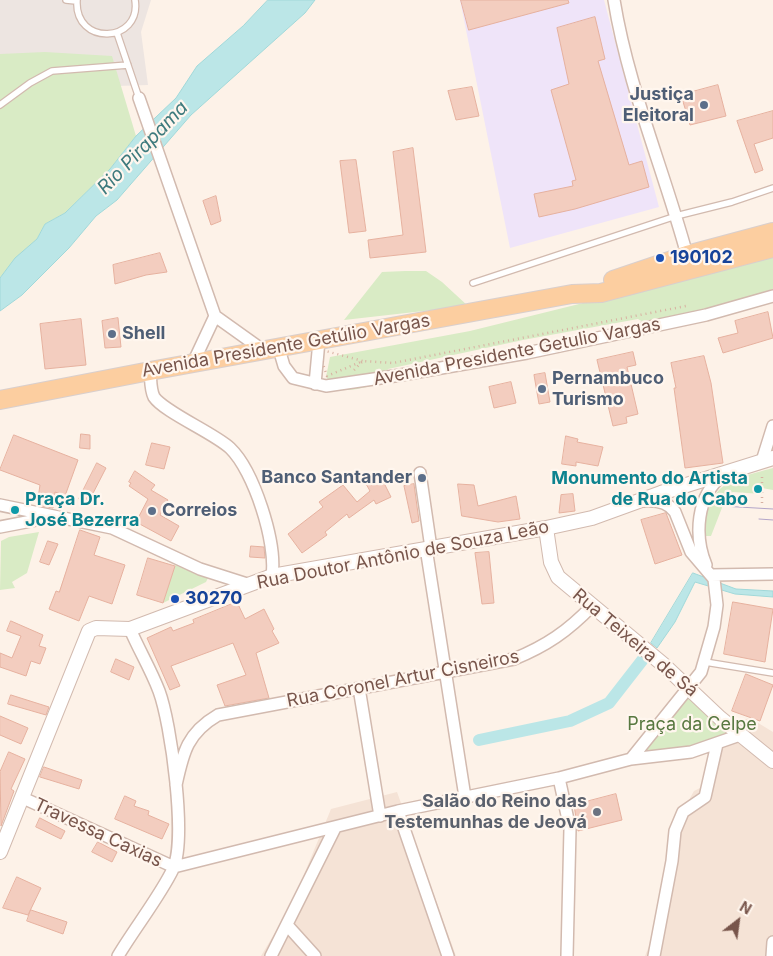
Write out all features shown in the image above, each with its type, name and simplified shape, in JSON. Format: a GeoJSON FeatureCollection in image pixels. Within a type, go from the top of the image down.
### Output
{"type":"FeatureCollection","features":[{"type":"Feature","properties":{"kind":"main road","name":"Avenida Presidente Getúlio Vargas"},"geometry":{"type":"LineString","coordinates":[[572,294],[686,255],[773,232]]}},
{"type":"Feature","properties":{"kind":"main road","name":"Avenida Presidente Getúlio Vargas"},"geometry":{"type":"LineString","coordinates":[[0,400],[193,363],[272,350],[318,345],[572,294],[613,291],[773,248]]}},
{"type":"Feature","properties":{"kind":"street"},"geometry":{"type":"LineString","coordinates":[[614,0],[622,43],[676,216],[686,255]]}},
{"type":"Feature","properties":{"kind":"street"},"geometry":{"type":"LineString","coordinates":[[139,98],[215,316],[272,350]]}},
{"type":"Feature","properties":{"kind":"street","name":"Avenida Presidente Getulio Vargas"},"geometry":{"type":"LineString","coordinates":[[272,350],[293,378],[326,386],[527,353],[706,316],[773,296]]}},
{"type":"Feature","properties":{"kind":"street"},"geometry":{"type":"LineString","coordinates":[[193,363],[215,316]]}},
{"type":"Feature","properties":{"kind":"street"},"geometry":{"type":"LineString","coordinates":[[315,384],[318,345]]}},
{"type":"Feature","properties":{"kind":"street"},"geometry":{"type":"LineString","coordinates":[[150,371],[151,388],[159,402],[229,447],[246,469],[258,501],[270,543],[272,576]]}},
{"type":"Feature","properties":{"kind":"street"},"geometry":{"type":"LineString","coordinates":[[766,463],[773,426]]}},
{"type":"Feature","properties":{"kind":"street","name":"Rua Doutor Antônio de Souza Leão"},"geometry":{"type":"LineString","coordinates":[[23,798],[89,631],[96,628],[130,629],[272,576],[546,528],[592,518],[726,472],[766,463]]}},
{"type":"Feature","properties":{"kind":"street"},"geometry":{"type":"LineString","coordinates":[[631,759],[701,672],[706,662],[717,605],[717,594],[698,540],[698,526],[710,489],[714,482],[726,472]]}},
{"type":"Feature","properties":{"kind":"street"},"geometry":{"type":"LineString","coordinates":[[420,473],[444,674],[465,797]]}},
{"type":"Feature","properties":{"kind":"street"},"geometry":{"type":"LineString","coordinates":[[638,501],[653,500],[672,508],[691,552],[709,572],[773,574]]}},
{"type":"Feature","properties":{"kind":"street"},"geometry":{"type":"LineString","coordinates":[[0,505],[112,528],[200,569],[247,584]]}},
{"type":"Feature","properties":{"kind":"street"},"geometry":{"type":"LineString","coordinates":[[0,527],[58,516]]}},
{"type":"Feature","properties":{"kind":"street","name":"Rua Teixeira de Sá"},"geometry":{"type":"LineString","coordinates":[[546,528],[553,570],[558,577],[688,686],[740,735],[773,760]]}},
{"type":"Feature","properties":{"kind":"street","name":"Rua Coronel Artur Cisneiros"},"geometry":{"type":"LineString","coordinates":[[176,785],[183,752],[203,727],[218,715],[514,660],[531,653],[566,632],[592,606]]}},
{"type":"Feature","properties":{"kind":"street"},"geometry":{"type":"LineString","coordinates":[[118,956],[174,867],[178,832],[176,785],[167,719],[159,692],[130,629]]}},
{"type":"Feature","properties":{"kind":"street"},"geometry":{"type":"LineString","coordinates":[[359,688],[380,816]]}},
{"type":"Feature","properties":{"kind":"street"},"geometry":{"type":"LineString","coordinates":[[174,867],[398,811],[559,778],[631,759],[683,754],[740,735]]}},
{"type":"Feature","properties":{"kind":"street"},"geometry":{"type":"LineString","coordinates":[[654,956],[672,860],[675,831],[684,812],[705,797],[717,744]]}},
{"type":"Feature","properties":{"kind":"street"},"geometry":{"type":"LineString","coordinates":[[559,778],[571,835],[567,956]]}},
{"type":"Feature","properties":{"kind":"street"},"geometry":{"type":"LineString","coordinates":[[0,852],[23,798]]}},
{"type":"Feature","properties":{"kind":"street","name":"Travessa Caxias"},"geometry":{"type":"LineString","coordinates":[[23,798],[174,867]]}},
{"type":"Feature","properties":{"kind":"street"},"geometry":{"type":"LineString","coordinates":[[398,811],[448,956]]}},
{"type":"Feature","properties":{"kind":"street"},"geometry":{"type":"LineString","coordinates":[[271,956],[335,828]]}},
{"type":"Feature","properties":{"kind":"street"},"geometry":{"type":"LineString","coordinates":[[287,925],[315,956]]}},
{"type":"Feature","properties":{"kind":"street"},"geometry":{"type":"LineString","coordinates":[[772,956],[773,942]]}},
{"type":"Feature","properties":{"kind":"lane"},"geometry":{"type":"LineString","coordinates":[[66,0],[77,1],[77,12],[88,28],[97,33],[117,33],[127,26],[134,17],[135,0]]}},
{"type":"Feature","properties":{"kind":"lane"},"geometry":{"type":"LineString","coordinates":[[117,33],[139,98]]}},
{"type":"Feature","properties":{"kind":"lane"},"geometry":{"type":"LineString","coordinates":[[0,105],[30,83],[52,71],[128,65]]}},
{"type":"Feature","properties":{"kind":"lane"},"geometry":{"type":"LineString","coordinates":[[473,283],[676,216],[732,202],[773,188]]}},
{"type":"Feature","properties":{"kind":"lane"},"geometry":{"type":"LineString","coordinates":[[706,662],[773,672]]}},
{"type":"Feature","properties":{"kind":"path"},"geometry":{"type":"LineString","coordinates":[[318,345],[363,361],[393,363],[542,332],[690,305]]}},
{"type":"Feature","properties":{"kind":"path"},"geometry":{"type":"LineString","coordinates":[[318,345],[327,376]]}},
{"type":"Feature","properties":{"kind":"path"},"geometry":{"type":"LineString","coordinates":[[351,374],[363,361]]}},
{"type":"Feature","properties":{"kind":"path"},"geometry":{"type":"LineString","coordinates":[[327,376],[363,361]]}},
{"type":"Feature","properties":{"kind":"path"},"geometry":{"type":"LineString","coordinates":[[327,376],[335,379]]}},
{"type":"Feature","properties":{"kind":"path"},"geometry":{"type":"LineString","coordinates":[[762,503],[766,463]]}},
{"type":"Feature","properties":{"kind":"shaded area"},"geometry":{"type":"Polygon","coordinates":[[[0,0],[151,0],[141,32],[148,85],[26,89],[0,114],[0,0]]]}},
{"type":"Feature","properties":{"kind":"shaded area"},"geometry":{"type":"Polygon","coordinates":[[[460,0],[604,0],[659,207],[510,248],[460,0]]]}},
{"type":"Feature","properties":{"kind":"shaded area"},"geometry":{"type":"Polygon","coordinates":[[[750,718],[773,732],[773,956],[645,956],[671,891],[681,814],[694,791],[714,781],[718,726],[750,718]]]}},
{"type":"Feature","properties":{"kind":"shaded area"},"geometry":{"type":"Polygon","coordinates":[[[397,792],[456,956],[261,956],[291,906],[331,809],[397,792]]]}},
{"type":"Feature","properties":{"kind":"green space"},"geometry":{"type":"Polygon","coordinates":[[[45,52],[112,56],[136,136],[110,169],[65,213],[45,224],[37,239],[12,263],[0,278],[0,54],[45,52]]]}},
{"type":"Feature","properties":{"kind":"green space"},"geometry":{"type":"Polygon","coordinates":[[[773,256],[773,289],[651,327],[638,319],[523,340],[388,369],[376,385],[354,390],[337,387],[326,377],[330,357],[470,331],[773,256]]]}},
{"type":"Feature","properties":{"kind":"green space"},"geometry":{"type":"Polygon","coordinates":[[[426,271],[442,282],[468,306],[344,320],[382,272],[426,271]]]}},
{"type":"Feature","properties":{"kind":"green space"},"geometry":{"type":"Polygon","coordinates":[[[773,468],[773,490],[762,488],[762,494],[733,492],[727,495],[711,536],[702,536],[710,504],[723,487],[732,481],[773,468]]]}},
{"type":"Feature","properties":{"kind":"green space"},"geometry":{"type":"Polygon","coordinates":[[[39,532],[27,573],[12,582],[15,588],[0,590],[1,541],[9,537],[39,532]]]}},
{"type":"Feature","properties":{"kind":"green space"},"geometry":{"type":"Polygon","coordinates":[[[175,565],[208,578],[206,582],[163,603],[175,565]]]}},
{"type":"Feature","properties":{"kind":"green space","name":"Praça da Celpe"},"geometry":{"type":"Polygon","coordinates":[[[688,686],[740,735],[695,752],[631,759],[688,686]]]}},
{"type":"Feature","properties":{"kind":"water","name":"Rio Pirapama"},"geometry":{"type":"Polygon","coordinates":[[[268,0],[315,0],[305,13],[191,115],[117,200],[96,216],[69,248],[22,295],[0,311],[0,278],[15,258],[37,239],[45,224],[65,213],[110,169],[136,136],[176,98],[197,66],[243,26],[268,0]]]}},
{"type":"Feature","properties":{"kind":"water"},"geometry":{"type":"Polygon","coordinates":[[[693,573],[736,589],[773,591],[773,597],[735,594],[695,582],[675,622],[657,648],[651,643],[693,573]]]}},
{"type":"Feature","properties":{"kind":"building"},"geometry":{"type":"Polygon","coordinates":[[[461,0],[568,0],[569,3],[469,30],[461,0]]]}},
{"type":"Feature","properties":{"kind":"building"},"geometry":{"type":"Polygon","coordinates":[[[595,17],[605,59],[598,61],[629,165],[642,161],[649,187],[575,209],[539,217],[534,194],[573,186],[572,181],[576,180],[551,90],[569,84],[557,28],[595,17]]]}},
{"type":"Feature","properties":{"kind":"building","name":"Justiça Eleitoral"},"geometry":{"type":"Polygon","coordinates":[[[718,85],[726,116],[690,125],[681,95],[718,85]]]}},
{"type":"Feature","properties":{"kind":"building"},"geometry":{"type":"Polygon","coordinates":[[[472,87],[479,116],[456,120],[448,91],[472,87]]]}},
{"type":"Feature","properties":{"kind":"building"},"geometry":{"type":"Polygon","coordinates":[[[773,111],[773,138],[754,144],[763,170],[755,173],[737,121],[773,111]]]}},
{"type":"Feature","properties":{"kind":"building"},"geometry":{"type":"Polygon","coordinates":[[[413,148],[426,252],[370,258],[368,240],[403,235],[393,152],[413,148]]]}},
{"type":"Feature","properties":{"kind":"building"},"geometry":{"type":"Polygon","coordinates":[[[356,160],[366,231],[349,233],[340,161],[356,160]]]}},
{"type":"Feature","properties":{"kind":"building"},"geometry":{"type":"Polygon","coordinates":[[[216,196],[221,221],[211,225],[203,201],[216,196]]]}},
{"type":"Feature","properties":{"kind":"building"},"geometry":{"type":"Polygon","coordinates":[[[160,253],[167,272],[146,275],[115,284],[113,265],[160,253]]]}},
{"type":"Feature","properties":{"kind":"building"},"geometry":{"type":"Polygon","coordinates":[[[768,312],[773,338],[723,353],[718,338],[738,333],[735,321],[768,312]]]}},
{"type":"Feature","properties":{"kind":"building","name":"Shell"},"geometry":{"type":"Polygon","coordinates":[[[118,318],[121,347],[105,348],[102,321],[118,318]]]}},
{"type":"Feature","properties":{"kind":"building"},"geometry":{"type":"Polygon","coordinates":[[[81,319],[86,365],[45,369],[40,324],[81,319]]]}},
{"type":"Feature","properties":{"kind":"building"},"geometry":{"type":"Polygon","coordinates":[[[633,352],[636,365],[627,367],[638,414],[626,417],[627,423],[613,426],[597,360],[633,352]]]}},
{"type":"Feature","properties":{"kind":"building"},"geometry":{"type":"Polygon","coordinates":[[[704,356],[711,383],[723,463],[685,468],[674,388],[676,388],[671,363],[704,356]]]}},
{"type":"Feature","properties":{"kind":"building","name":"Pernambuco Turismo"},"geometry":{"type":"Polygon","coordinates":[[[545,373],[550,402],[539,404],[534,375],[545,373]]]}},
{"type":"Feature","properties":{"kind":"building"},"geometry":{"type":"Polygon","coordinates":[[[511,382],[516,403],[494,408],[489,387],[511,382]]]}},
{"type":"Feature","properties":{"kind":"building"},"geometry":{"type":"Polygon","coordinates":[[[81,434],[90,435],[90,449],[80,448],[81,434]]]}},
{"type":"Feature","properties":{"kind":"building"},"geometry":{"type":"Polygon","coordinates":[[[14,435],[78,460],[65,496],[55,492],[53,508],[37,505],[40,485],[0,470],[14,435]]]}},
{"type":"Feature","properties":{"kind":"building"},"geometry":{"type":"Polygon","coordinates":[[[566,436],[578,439],[577,442],[603,447],[598,466],[576,462],[576,466],[562,464],[566,436]]]}},
{"type":"Feature","properties":{"kind":"building"},"geometry":{"type":"Polygon","coordinates":[[[152,443],[170,447],[164,469],[146,465],[152,443]]]}},
{"type":"Feature","properties":{"kind":"building"},"geometry":{"type":"Polygon","coordinates":[[[97,463],[106,468],[88,503],[79,499],[97,463]]]}},
{"type":"Feature","properties":{"kind":"building"},"geometry":{"type":"Polygon","coordinates":[[[135,471],[155,485],[151,490],[168,500],[160,515],[179,526],[171,541],[136,522],[148,499],[129,486],[135,471]]]}},
{"type":"Feature","properties":{"kind":"building"},"geometry":{"type":"Polygon","coordinates":[[[380,475],[391,497],[376,504],[374,500],[349,518],[347,514],[325,532],[327,535],[302,553],[288,534],[323,507],[319,502],[343,485],[357,502],[370,491],[365,482],[380,475]]]}},
{"type":"Feature","properties":{"kind":"building"},"geometry":{"type":"Polygon","coordinates":[[[414,484],[419,521],[412,523],[404,486],[414,484]]]}},
{"type":"Feature","properties":{"kind":"building"},"geometry":{"type":"Polygon","coordinates":[[[458,484],[474,485],[478,506],[516,496],[520,519],[498,522],[462,516],[458,484]]]}},
{"type":"Feature","properties":{"kind":"building"},"geometry":{"type":"Polygon","coordinates":[[[573,494],[575,511],[559,513],[561,495],[573,494]]]}},
{"type":"Feature","properties":{"kind":"building"},"geometry":{"type":"Polygon","coordinates":[[[666,513],[682,555],[655,564],[641,520],[666,513]]]}},
{"type":"Feature","properties":{"kind":"building"},"geometry":{"type":"Polygon","coordinates":[[[80,530],[100,537],[94,555],[125,565],[112,604],[89,596],[79,621],[49,609],[56,591],[59,592],[80,530]]]}},
{"type":"Feature","properties":{"kind":"building"},"geometry":{"type":"Polygon","coordinates":[[[48,541],[58,544],[49,565],[40,562],[48,541]]]}},
{"type":"Feature","properties":{"kind":"building"},"geometry":{"type":"Polygon","coordinates":[[[251,546],[264,547],[265,558],[250,557],[251,546]]]}},
{"type":"Feature","properties":{"kind":"building"},"geometry":{"type":"Polygon","coordinates":[[[489,552],[494,603],[482,604],[475,553],[489,552]]]}},
{"type":"Feature","properties":{"kind":"building"},"geometry":{"type":"Polygon","coordinates":[[[148,558],[175,566],[163,603],[137,595],[148,558]]]}},
{"type":"Feature","properties":{"kind":"building"},"geometry":{"type":"Polygon","coordinates":[[[237,602],[245,619],[264,609],[274,629],[272,631],[279,643],[256,653],[269,698],[225,706],[217,685],[246,675],[233,643],[171,666],[180,686],[170,690],[147,638],[171,627],[173,631],[194,623],[193,620],[237,602]]]}},
{"type":"Feature","properties":{"kind":"building"},"geometry":{"type":"Polygon","coordinates":[[[733,602],[773,609],[765,662],[724,654],[733,602]]]}},
{"type":"Feature","properties":{"kind":"building"},"geometry":{"type":"Polygon","coordinates":[[[11,621],[43,635],[39,646],[46,648],[40,664],[31,661],[26,676],[0,667],[0,653],[12,658],[21,636],[7,631],[11,621]]]}},
{"type":"Feature","properties":{"kind":"building"},"geometry":{"type":"Polygon","coordinates":[[[116,659],[134,667],[129,680],[111,672],[116,659]]]}},
{"type":"Feature","properties":{"kind":"building"},"geometry":{"type":"Polygon","coordinates":[[[746,674],[773,685],[760,721],[732,711],[746,674]]]}},
{"type":"Feature","properties":{"kind":"building"},"geometry":{"type":"Polygon","coordinates":[[[11,695],[49,707],[46,715],[8,704],[11,695]]]}},
{"type":"Feature","properties":{"kind":"building"},"geometry":{"type":"Polygon","coordinates":[[[0,716],[28,728],[21,744],[0,735],[0,716]]]}},
{"type":"Feature","properties":{"kind":"building"},"geometry":{"type":"Polygon","coordinates":[[[9,752],[25,759],[11,789],[14,791],[1,826],[0,772],[9,752]]]}},
{"type":"Feature","properties":{"kind":"building"},"geometry":{"type":"Polygon","coordinates":[[[44,767],[82,780],[79,789],[40,777],[44,767]]]}},
{"type":"Feature","properties":{"kind":"building","name":"Salão do Reino das Testemunhas de Jeová"},"geometry":{"type":"Polygon","coordinates":[[[616,794],[622,820],[578,831],[574,805],[616,794]]]}},
{"type":"Feature","properties":{"kind":"building"},"geometry":{"type":"Polygon","coordinates":[[[125,796],[136,801],[134,806],[149,811],[148,815],[169,824],[162,839],[115,819],[125,796]]]}},
{"type":"Feature","properties":{"kind":"building"},"geometry":{"type":"Polygon","coordinates":[[[40,818],[65,831],[61,839],[36,827],[40,818]]]}},
{"type":"Feature","properties":{"kind":"building"},"geometry":{"type":"Polygon","coordinates":[[[98,842],[117,852],[112,862],[92,852],[98,842]]]}},
{"type":"Feature","properties":{"kind":"building"},"geometry":{"type":"Polygon","coordinates":[[[17,877],[41,888],[28,915],[3,908],[17,877]]]}},
{"type":"Feature","properties":{"kind":"building"},"geometry":{"type":"Polygon","coordinates":[[[31,910],[67,922],[63,934],[27,921],[31,910]]]}},
{"type":"Feature","properties":{"kind":"waterway"},"geometry":{"type":"LineString","coordinates":[[479,740],[570,721],[609,703],[644,658]]}},
{"type":"Feature","properties":{"kind":"tram line"},"geometry":{"type":"LineString","coordinates":[[721,506],[773,509]]}},
{"type":"Feature","properties":{"kind":"tram line"},"geometry":{"type":"LineString","coordinates":[[759,519],[773,520]]}},
{"type":"Feature","properties":{"kind":"place","name":"Justiça Eleitoral"},"geometry":{"type":"Point","coordinates":[704,105]}},
{"type":"Feature","properties":{"kind":"place","name":"190102"},"geometry":{"type":"Point","coordinates":[660,258]}},
{"type":"Feature","properties":{"kind":"place","name":"Shell"},"geometry":{"type":"Point","coordinates":[112,334]}},
{"type":"Feature","properties":{"kind":"place","name":"Pernambuco Turismo"},"geometry":{"type":"Point","coordinates":[542,389]}},
{"type":"Feature","properties":{"kind":"place","name":"Banco Santander"},"geometry":{"type":"Point","coordinates":[422,478]}},
{"type":"Feature","properties":{"kind":"place","name":"Monumento do Artista de Rua do Cabo"},"geometry":{"type":"Point","coordinates":[758,489]}},
{"type":"Feature","properties":{"kind":"place","name":"Praça Dr. José Bezerra"},"geometry":{"type":"Point","coordinates":[15,510]}},
{"type":"Feature","properties":{"kind":"place","name":"Correios"},"geometry":{"type":"Point","coordinates":[152,511]}},
{"type":"Feature","properties":{"kind":"place","name":"30270"},"geometry":{"type":"Point","coordinates":[175,599]}},
{"type":"Feature","properties":{"kind":"place","name":"Salão do Reino das Testemunhas de Jeová"},"geometry":{"type":"Point","coordinates":[597,812]}}]}
